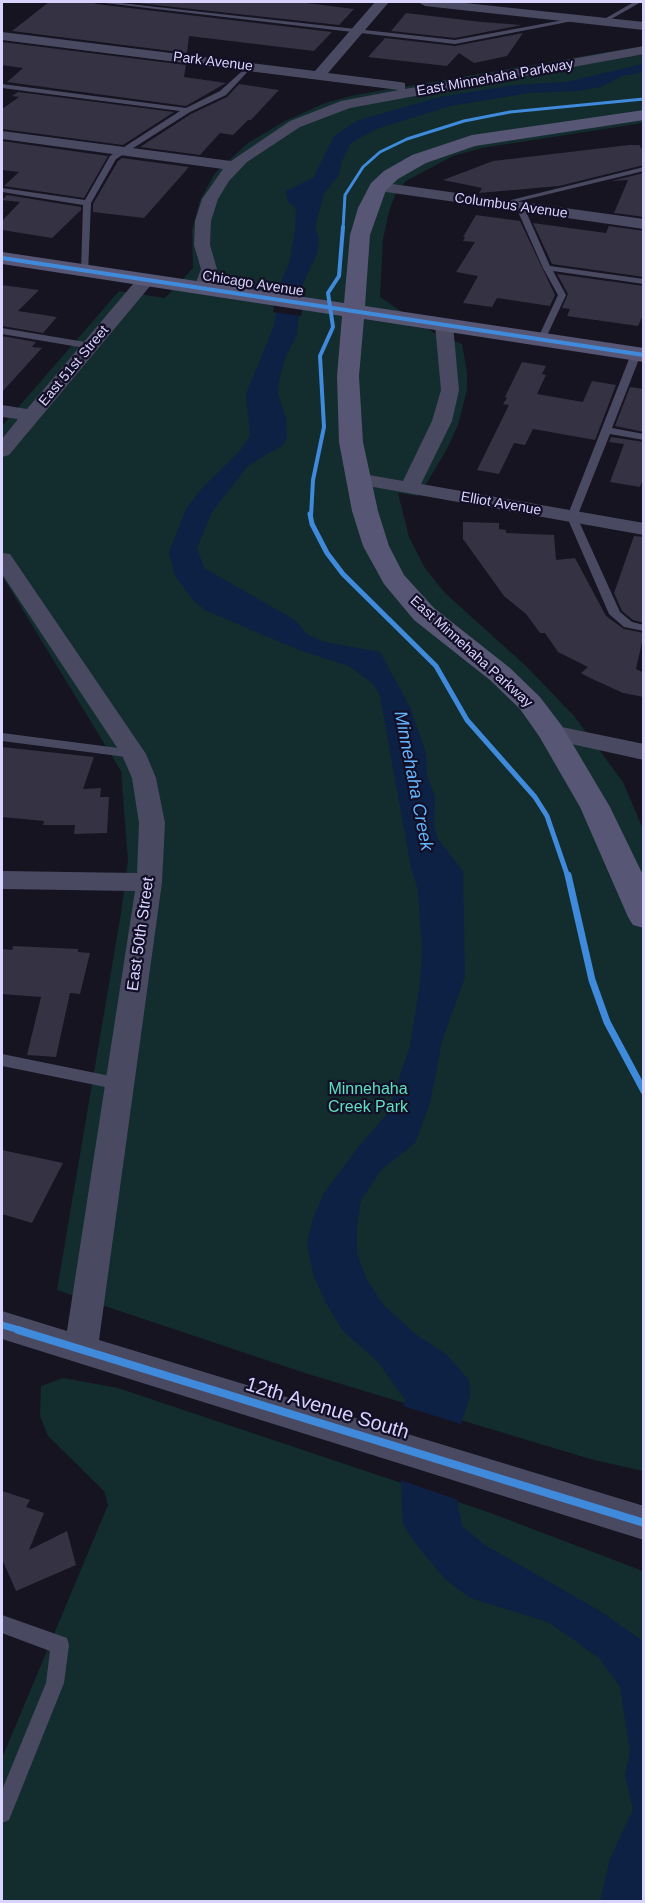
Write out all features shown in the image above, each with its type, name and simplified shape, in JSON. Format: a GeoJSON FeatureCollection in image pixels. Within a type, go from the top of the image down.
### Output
{"type":"FeatureCollection","features":[{"type":"Feature","properties":{"kind":"street"},"geometry":{"type":"LineString","coordinates":[[319,75],[382,2]]}},
{"type":"Feature","properties":{"kind":"street"},"geometry":{"type":"LineString","coordinates":[[425,2],[644,26]]}},
{"type":"Feature","properties":{"kind":"street","name":"Park Avenue"},"geometry":{"type":"LineString","coordinates":[[2,36],[425,90]]}},
{"type":"Feature","properties":{"kind":"street","name":"East Minnehaha Parkway"},"geometry":{"type":"LineString","coordinates":[[346,104],[644,50]]}},
{"type":"Feature","properties":{"kind":"street"},"geometry":{"type":"LineString","coordinates":[[202,288],[209,269],[202,244],[203,221],[210,199],[233,166],[267,141],[295,124],[346,104],[334,77]]}},
{"type":"Feature","properties":{"kind":"street","name":"East Minnehaha Parkway"},"geometry":{"type":"LineString","coordinates":[[644,115],[472,141],[419,159],[390,175],[378,188],[368,208],[360,235],[348,376],[351,442],[358,479],[376,546],[393,578],[424,614],[500,674],[522,696],[552,733],[595,807],[644,917]]}},
{"type":"Feature","properties":{"kind":"street"},"geometry":{"type":"LineString","coordinates":[[2,135],[233,166]]}},
{"type":"Feature","properties":{"kind":"street","name":"Columbus Avenue"},"geometry":{"type":"LineString","coordinates":[[378,188],[644,224]]}},
{"type":"Feature","properties":{"kind":"street","name":"Chicago Avenue"},"geometry":{"type":"LineString","coordinates":[[2,258],[640,355]]}},
{"type":"Feature","properties":{"kind":"street","name":"East 51st Street"},"geometry":{"type":"LineString","coordinates":[[2,451],[146,280]]}},
{"type":"Feature","properties":{"kind":"street"},"geometry":{"type":"LineString","coordinates":[[409,488],[442,421],[450,390],[444,325]]}},
{"type":"Feature","properties":{"kind":"street"},"geometry":{"type":"LineString","coordinates":[[2,411],[32,417]]}},
{"type":"Feature","properties":{"kind":"street","name":"Elliot Avenue"},"geometry":{"type":"LineString","coordinates":[[358,479],[644,530]]}},
{"type":"Feature","properties":{"kind":"street","name":"East 50th Street"},"geometry":{"type":"LineString","coordinates":[[2,559],[134,754],[144,778],[152,823],[149,882],[81,1348]]}},
{"type":"Feature","properties":{"kind":"street"},"geometry":{"type":"LineString","coordinates":[[552,733],[644,752]]}},
{"type":"Feature","properties":{"kind":"street"},"geometry":{"type":"LineString","coordinates":[[2,880],[149,882]]}},
{"type":"Feature","properties":{"kind":"street","name":"12th Avenue South"},"geometry":{"type":"LineString","coordinates":[[2,1325],[644,1523]]}},
{"type":"Feature","properties":{"kind":"lane"},"geometry":{"type":"LineString","coordinates":[[99,2],[455,42],[580,19]]}},
{"type":"Feature","properties":{"kind":"lane"},"geometry":{"type":"LineString","coordinates":[[604,21],[638,2]]}},
{"type":"Feature","properties":{"kind":"lane"},"geometry":{"type":"LineString","coordinates":[[85,271],[87,203],[113,158],[120,151],[187,110],[223,93],[250,66]]}},
{"type":"Feature","properties":{"kind":"lane"},"geometry":{"type":"LineString","coordinates":[[2,86],[187,110]]}},
{"type":"Feature","properties":{"kind":"lane"},"geometry":{"type":"LineString","coordinates":[[499,204],[644,169]]}},
{"type":"Feature","properties":{"kind":"lane"},"geometry":{"type":"LineString","coordinates":[[2,190],[87,203]]}},
{"type":"Feature","properties":{"kind":"lane"},"geometry":{"type":"LineString","coordinates":[[520,207],[547,268],[562,295],[541,340]]}},
{"type":"Feature","properties":{"kind":"lane"},"geometry":{"type":"LineString","coordinates":[[547,268],[644,282]]}},
{"type":"Feature","properties":{"kind":"lane"},"geometry":{"type":"LineString","coordinates":[[2,331],[91,345]]}},
{"type":"Feature","properties":{"kind":"lane"},"geometry":{"type":"LineString","coordinates":[[640,355],[606,430],[572,517],[615,614],[628,625],[644,628]]}},
{"type":"Feature","properties":{"kind":"lane"},"geometry":{"type":"LineString","coordinates":[[606,430],[644,437]]}},
{"type":"Feature","properties":{"kind":"lane"},"geometry":{"type":"LineString","coordinates":[[2,737],[134,754]]}},
{"type":"Feature","properties":{"kind":"lane"},"geometry":{"type":"LineString","coordinates":[[2,1060],[120,1084]]}},
{"type":"Feature","properties":{"kind":"lane"},"geometry":{"type":"LineString","coordinates":[[2,1624],[60,1645],[55,1683],[2,1813]]}},
{"type":"Feature","properties":{"kind":"green space","name":"Minnehaha Creek Park"},"geometry":{"type":"Polygon","coordinates":[[[643,46],[643,123],[482,148],[453,156],[406,181],[396,193],[389,211],[383,240],[380,297],[434,333],[462,344],[467,372],[467,390],[458,425],[447,449],[419,496],[398,493],[409,537],[425,568],[445,593],[526,666],[574,716],[623,782],[643,829],[643,1471],[590,1459],[308,1374],[57,1290],[128,860],[121,771],[2,576],[2,426],[119,291],[165,298],[193,268],[192,230],[200,200],[215,173],[248,143],[285,121],[325,103],[355,95],[643,46]]]}},
{"type":"Feature","properties":{"kind":"green space"},"geometry":{"type":"Polygon","coordinates":[[[63,1378],[118,1388],[488,1512],[643,1571],[643,1901],[2,1902],[2,1758],[108,1505],[104,1491],[48,1436],[40,1416],[41,1386],[63,1378]]]}},
{"type":"Feature","properties":{"kind":"water","name":"Minnehaha Creek"},"geometry":{"type":"Polygon","coordinates":[[[643,64],[643,72],[622,76],[601,87],[576,91],[529,93],[450,106],[376,129],[351,143],[341,163],[339,175],[323,195],[315,228],[319,239],[317,254],[303,283],[296,337],[285,358],[279,381],[278,394],[286,418],[287,437],[284,444],[248,466],[212,512],[197,548],[204,568],[295,620],[308,635],[324,642],[380,652],[410,707],[426,753],[427,776],[435,796],[434,827],[438,839],[463,871],[465,977],[442,1041],[430,1103],[415,1143],[382,1169],[361,1200],[357,1225],[357,1254],[367,1280],[384,1306],[417,1335],[446,1354],[469,1380],[470,1395],[461,1424],[457,1497],[462,1526],[485,1545],[600,1611],[643,1641],[643,1901],[600,1901],[610,1859],[633,1809],[625,1775],[630,1751],[620,1687],[600,1659],[548,1622],[470,1598],[445,1579],[419,1548],[403,1525],[398,1413],[406,1401],[378,1362],[342,1330],[313,1274],[307,1243],[313,1218],[324,1193],[359,1146],[387,1114],[410,1046],[420,984],[422,950],[418,890],[411,868],[380,696],[373,684],[349,666],[299,650],[207,611],[194,601],[175,576],[169,552],[186,509],[202,488],[240,451],[250,436],[246,394],[274,326],[281,281],[289,264],[295,230],[296,208],[288,202],[286,191],[313,178],[334,136],[356,121],[440,97],[515,85],[566,82],[643,64]]]}},
{"type":"Feature","properties":{"kind":"pier"},"geometry":{"type":"Polygon","coordinates":[[[278,283],[306,288],[301,316],[273,312],[278,283]]]}},
{"type":"Feature","properties":{"kind":"pier"},"geometry":{"type":"Polygon","coordinates":[[[400,1405],[464,1425],[461,1501],[400,1480],[395,1413],[400,1405]]]}},
{"type":"Feature","properties":{"kind":"building"},"geometry":{"type":"Polygon","coordinates":[[[49,2],[94,2],[332,32],[314,51],[189,36],[187,53],[12,31],[49,2]]]}},
{"type":"Feature","properties":{"kind":"building"},"geometry":{"type":"Polygon","coordinates":[[[128,2],[299,2],[354,9],[339,25],[128,2]]]}},
{"type":"Feature","properties":{"kind":"building"},"geometry":{"type":"Polygon","coordinates":[[[406,13],[522,25],[455,38],[391,31],[406,13]]]}},
{"type":"Feature","properties":{"kind":"building"},"geometry":{"type":"Polygon","coordinates":[[[523,33],[507,56],[474,63],[459,53],[447,66],[368,57],[385,38],[455,46],[523,33]]]}},
{"type":"Feature","properties":{"kind":"building"},"geometry":{"type":"Polygon","coordinates":[[[2,42],[186,65],[184,77],[226,83],[186,106],[7,82],[23,68],[2,65],[2,42]]]}},
{"type":"Feature","properties":{"kind":"building"},"geometry":{"type":"Polygon","coordinates":[[[239,84],[279,90],[251,120],[248,120],[233,135],[220,133],[200,155],[140,147],[191,114],[227,97],[239,84]]]}},
{"type":"Feature","properties":{"kind":"building"},"geometry":{"type":"Polygon","coordinates":[[[18,92],[174,112],[123,145],[2,129],[2,109],[19,97],[12,96],[18,92]]]}},
{"type":"Feature","properties":{"kind":"building"},"geometry":{"type":"Polygon","coordinates":[[[2,141],[108,156],[84,198],[4,186],[19,172],[2,170],[2,141]]]}},
{"type":"Feature","properties":{"kind":"building"},"geometry":{"type":"Polygon","coordinates":[[[644,144],[644,165],[559,186],[479,193],[482,188],[443,180],[493,161],[629,145],[640,145],[641,149],[644,144]]]}},
{"type":"Feature","properties":{"kind":"building"},"geometry":{"type":"Polygon","coordinates":[[[122,158],[189,167],[144,218],[93,212],[93,204],[122,158]]]}},
{"type":"Feature","properties":{"kind":"building"},"geometry":{"type":"Polygon","coordinates":[[[644,173],[644,217],[614,213],[628,180],[611,181],[644,173]]]}},
{"type":"Feature","properties":{"kind":"building"},"geometry":{"type":"Polygon","coordinates":[[[7,195],[81,207],[81,210],[52,238],[2,230],[2,221],[20,202],[2,200],[7,195]]]}},
{"type":"Feature","properties":{"kind":"building"},"geometry":{"type":"Polygon","coordinates":[[[476,215],[520,221],[555,295],[550,306],[497,298],[492,307],[463,303],[478,276],[456,272],[475,242],[463,241],[465,237],[463,237],[476,215]]]}},
{"type":"Feature","properties":{"kind":"building"},"geometry":{"type":"Polygon","coordinates":[[[533,223],[606,233],[609,226],[644,231],[644,277],[552,264],[533,223]]]}},
{"type":"Feature","properties":{"kind":"building"},"geometry":{"type":"Polygon","coordinates":[[[557,274],[644,286],[644,313],[638,326],[567,316],[570,309],[562,308],[568,294],[557,274]]]}},
{"type":"Feature","properties":{"kind":"building"},"geometry":{"type":"Polygon","coordinates":[[[2,285],[39,290],[18,311],[57,317],[43,333],[2,326],[2,285]]]}},
{"type":"Feature","properties":{"kind":"building"},"geometry":{"type":"Polygon","coordinates":[[[2,336],[36,342],[32,347],[42,348],[2,392],[2,336]]]}},
{"type":"Feature","properties":{"kind":"building"},"geometry":{"type":"Polygon","coordinates":[[[522,362],[546,366],[542,374],[546,375],[537,394],[583,402],[592,381],[616,385],[595,440],[533,429],[525,445],[514,443],[499,474],[477,470],[509,405],[503,404],[507,398],[505,397],[522,362]]]}},
{"type":"Feature","properties":{"kind":"building"},"geometry":{"type":"Polygon","coordinates":[[[630,387],[644,389],[644,432],[615,426],[630,387]]]}},
{"type":"Feature","properties":{"kind":"building"},"geometry":{"type":"Polygon","coordinates":[[[611,437],[644,442],[644,476],[640,487],[610,482],[624,444],[609,442],[611,437]]]}},
{"type":"Feature","properties":{"kind":"building"},"geometry":{"type":"Polygon","coordinates":[[[463,522],[499,523],[499,529],[506,530],[506,533],[554,535],[556,560],[575,558],[606,616],[624,629],[644,633],[636,669],[644,673],[644,697],[623,693],[588,677],[581,673],[588,667],[558,652],[545,633],[540,633],[526,614],[504,596],[463,539],[463,522]]]}},
{"type":"Feature","properties":{"kind":"building"},"geometry":{"type":"Polygon","coordinates":[[[634,536],[644,537],[644,623],[633,620],[622,611],[614,593],[634,536]]]}},
{"type":"Feature","properties":{"kind":"building"},"geometry":{"type":"Polygon","coordinates":[[[2,747],[94,757],[83,789],[101,788],[100,797],[109,797],[107,833],[74,834],[75,825],[43,825],[44,821],[2,817],[2,747]]]}},
{"type":"Feature","properties":{"kind":"building"},"geometry":{"type":"Polygon","coordinates":[[[13,946],[78,949],[78,952],[90,953],[80,994],[70,993],[56,1057],[27,1055],[41,997],[2,994],[2,949],[12,950],[13,946]]]}},
{"type":"Feature","properties":{"kind":"building"},"geometry":{"type":"Polygon","coordinates":[[[2,1150],[63,1163],[32,1223],[2,1214],[2,1150]]]}},
{"type":"Feature","properties":{"kind":"building"},"geometry":{"type":"Polygon","coordinates":[[[2,1491],[30,1500],[26,1507],[44,1513],[29,1550],[67,1531],[76,1565],[16,1591],[2,1559],[2,1491]]]}},
{"type":"Feature","properties":{"kind":"cycle path"},"geometry":{"type":"LineString","coordinates":[[644,99],[510,112],[464,121],[407,139],[380,152],[363,167],[345,195],[339,276],[328,293],[330,320],[333,327],[320,356],[324,427],[313,480],[310,512],[312,524],[327,553],[343,574],[436,666],[467,720],[535,797],[547,816],[568,876],[592,980],[607,1022],[644,1091]]}},
{"type":"Feature","properties":{"kind":"cycle path"},"geometry":{"type":"LineString","coordinates":[[2,258],[644,355]]}},
{"type":"Feature","properties":{"kind":"cycle path"},"geometry":{"type":"LineString","coordinates":[[2,1325],[644,1523]]}}]}
